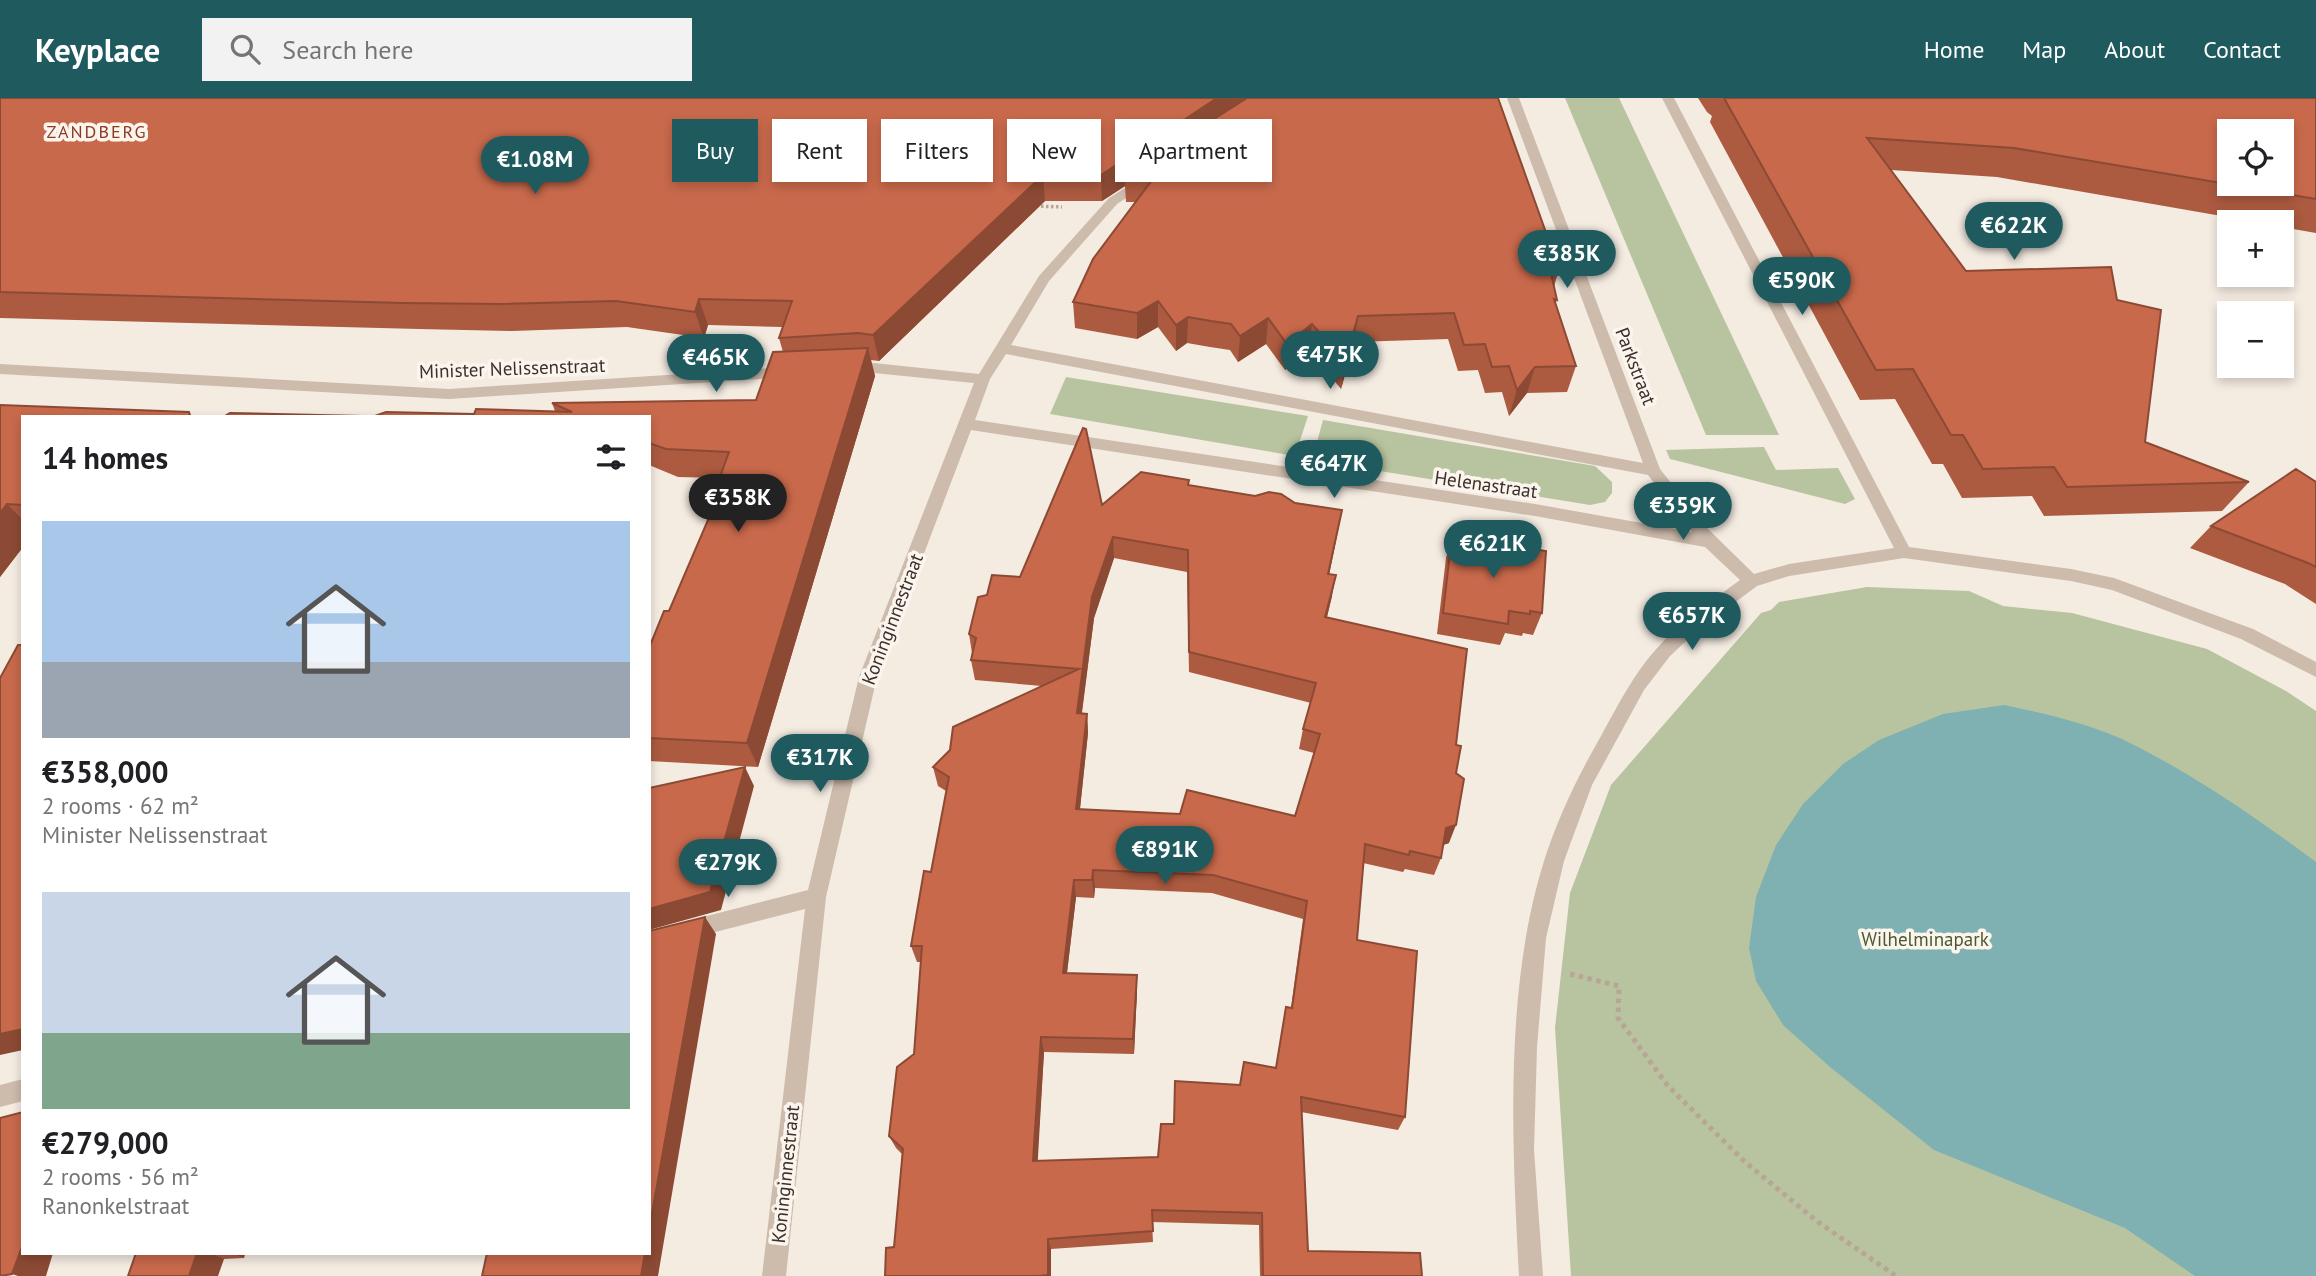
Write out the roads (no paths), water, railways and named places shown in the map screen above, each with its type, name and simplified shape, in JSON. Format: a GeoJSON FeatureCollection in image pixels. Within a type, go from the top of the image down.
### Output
{"type":"FeatureCollection","features":[{"type":"Feature","properties":{"kind":"street","name":"Parkstraat"},"geometry":{"type":"LineString","coordinates":[[1513,98],[1653,470],[1678,509],[1707,541],[1751,581]]}},
{"type":"Feature","properties":{"kind":"street"},"geometry":{"type":"LineString","coordinates":[[1668,98],[1904,552]]}},
{"type":"Feature","properties":{"kind":"street","name":"Koninginnestraat"},"geometry":{"type":"LineString","coordinates":[[774,1276],[816,897],[867,677],[968,424],[983,379],[1000,348],[1044,279],[1113,201],[1142,182]]}},
{"type":"Feature","properties":{"kind":"street"},"geometry":{"type":"LineString","coordinates":[[1000,348],[1653,470]]}},
{"type":"Feature","properties":{"kind":"street"},"geometry":{"type":"LineString","coordinates":[[836,369],[864,367],[983,379]]}},
{"type":"Feature","properties":{"kind":"street","name":"Minister Nelissenstraat"},"geometry":{"type":"LineString","coordinates":[[0,369],[449,394],[808,370]]}},
{"type":"Feature","properties":{"kind":"street","name":"Helenastraat"},"geometry":{"type":"LineString","coordinates":[[968,424],[1535,510],[1707,541]]}},
{"type":"Feature","properties":{"kind":"street"},"geometry":{"type":"LineString","coordinates":[[1531,1276],[1523,1150],[1532,964],[1554,861],[1584,783],[1638,685],[1664,651],[1693,624],[1751,581],[1789,570],[1904,552],[2071,575],[2114,584],[2247,634],[2316,670]]}},
{"type":"Feature","properties":{"kind":"street"},"geometry":{"type":"LineString","coordinates":[[651,939],[816,897]]}},
{"type":"Feature","properties":{"kind":"street"},"geometry":{"type":"LineString","coordinates":[[0,1096],[21,1091]]}},
{"type":"Feature","properties":{"kind":"water"},"geometry":{"type":"Polygon","coordinates":[[[2004,705],[2085,725],[2132,744],[2226,799],[2316,862],[2316,1276],[2195,1276],[2125,1228],[1934,1150],[1830,1067],[1783,1025],[1756,981],[1749,948],[1756,897],[1776,845],[1803,804],[1843,764],[1879,740],[1943,714],[2004,705]]]}},
{"type":"Feature","properties":{"kind":"district","name":"ZANDBERG"},"geometry":{"type":"Point","coordinates":[97,132]}},
{"type":"Feature","properties":{"kind":"park label","name":"Wilhelminapark"},"geometry":{"type":"Point","coordinates":[1925,939]}}]}
